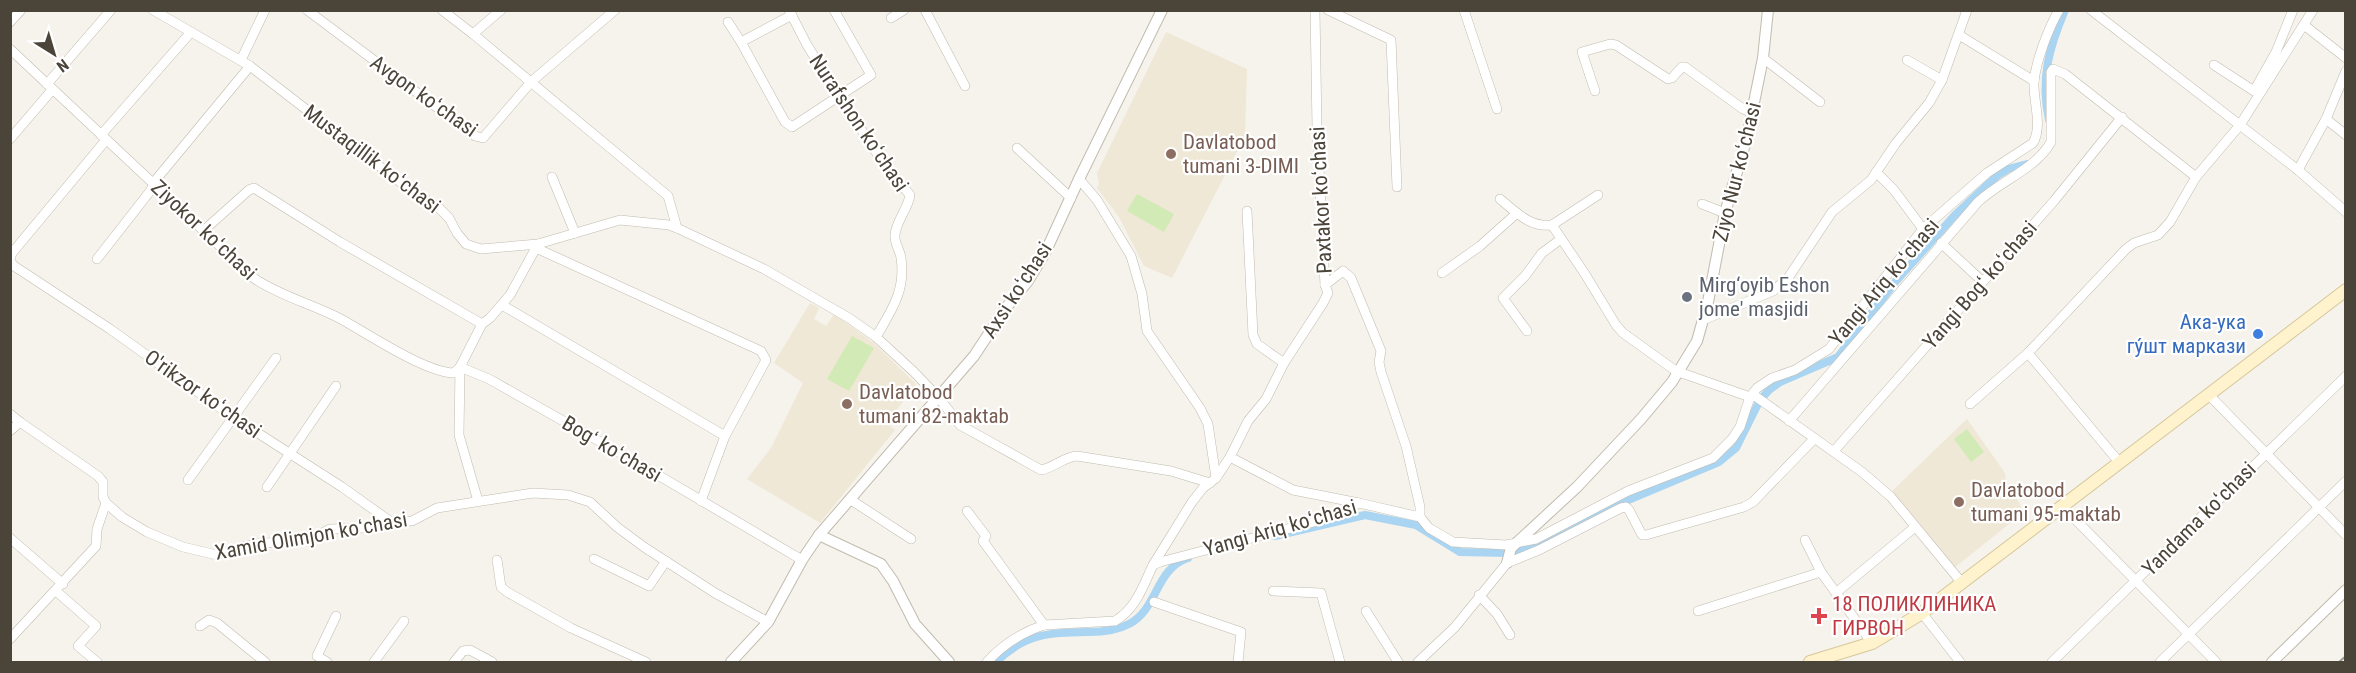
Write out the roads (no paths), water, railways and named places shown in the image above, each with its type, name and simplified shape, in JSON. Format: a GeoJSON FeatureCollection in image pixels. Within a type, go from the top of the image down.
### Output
{"type":"FeatureCollection","features":[{"type":"Feature","properties":{"kind":"main road"},"geometry":{"type":"LineString","coordinates":[[1810,663],[1840,658],[1872,643],[1922,613],[2346,290]]}},
{"type":"Feature","properties":{"kind":"street"},"geometry":{"type":"LineString","coordinates":[[10,22],[21,10]]}},
{"type":"Feature","properties":{"kind":"street"},"geometry":{"type":"LineString","coordinates":[[10,139],[111,10]]}},
{"type":"Feature","properties":{"kind":"street","name":"Mustaqillik koʻchasi"},"geometry":{"type":"LineString","coordinates":[[153,10],[250,66],[404,185],[439,208],[449,218],[457,234],[466,244],[481,249],[537,246],[620,220],[669,225],[785,281],[849,318],[876,337],[914,372],[939,398],[960,425],[1041,470],[1046,470],[1063,459],[1077,456],[1213,480]]}},
{"type":"Feature","properties":{"kind":"street"},"geometry":{"type":"LineString","coordinates":[[241,60],[265,10]]}},
{"type":"Feature","properties":{"kind":"street","name":"Avgon koʻchasi"},"geometry":{"type":"LineString","coordinates":[[307,10],[475,136],[483,138],[531,82],[615,10]]}},
{"type":"Feature","properties":{"kind":"street"},"geometry":{"type":"LineString","coordinates":[[442,10],[668,196],[677,228]]}},
{"type":"Feature","properties":{"kind":"street"},"geometry":{"type":"LineString","coordinates":[[473,34],[501,10]]}},
{"type":"Feature","properties":{"kind":"street"},"geometry":{"type":"LineString","coordinates":[[728,22],[788,126],[792,127],[871,75],[834,10]]}},
{"type":"Feature","properties":{"kind":"street"},"geometry":{"type":"LineString","coordinates":[[891,18],[904,10]]}},
{"type":"Feature","properties":{"kind":"street"},"geometry":{"type":"LineString","coordinates":[[925,10],[966,86]]}},
{"type":"Feature","properties":{"kind":"street","name":"Axsi koʻchasi"},"geometry":{"type":"LineString","coordinates":[[731,663],[768,622],[802,560],[819,535],[974,356],[1005,309],[1028,281],[1045,254],[1162,10]]}},
{"type":"Feature","properties":{"kind":"street","name":"Paxtakor koʻchasi"},"geometry":{"type":"LineString","coordinates":[[1315,10],[1317,128],[1325,285]]}},
{"type":"Feature","properties":{"kind":"street"},"geometry":{"type":"LineString","coordinates":[[1328,10],[1391,40],[1397,188]]}},
{"type":"Feature","properties":{"kind":"street"},"geometry":{"type":"LineString","coordinates":[[1464,10],[1497,109]]}},
{"type":"Feature","properties":{"kind":"street","name":"Ziyo Nur koʻchasi"},"geometry":{"type":"LineString","coordinates":[[1514,544],[1577,487],[1641,419],[1672,382],[1676,371],[1697,341],[1725,213],[1752,113],[1763,58],[1768,10]]}},
{"type":"Feature","properties":{"kind":"street"},"geometry":{"type":"LineString","coordinates":[[1703,320],[1780,287],[1832,212],[1864,187],[1929,103],[1942,80],[1967,10]]}},
{"type":"Feature","properties":{"kind":"street","name":"Yangi Ariq koʻchasi"},"geometry":{"type":"LineString","coordinates":[[1153,565],[1209,548],[1333,517],[1359,503],[1420,517],[1429,528],[1453,542],[1514,544],[1536,539],[1628,491],[1713,458],[1720,453],[1740,427],[1753,396],[1772,378],[1795,370],[1829,349],[1923,229],[1987,173],[2033,143],[2037,129],[2034,81],[2049,30],[2059,10]]}},
{"type":"Feature","properties":{"kind":"street"},"geometry":{"type":"LineString","coordinates":[[2091,10],[2298,170],[2346,212]]}},
{"type":"Feature","properties":{"kind":"street"},"geometry":{"type":"LineString","coordinates":[[2214,65],[2254,91],[2276,52],[2293,10]]}},
{"type":"Feature","properties":{"kind":"street"},"geometry":{"type":"LineString","coordinates":[[1970,404],[2028,353],[2127,249],[2134,243],[2158,235],[2170,222],[2196,177],[2240,125],[2313,10]]}},
{"type":"Feature","properties":{"kind":"street"},"geometry":{"type":"LineString","coordinates":[[741,42],[790,13]]}},
{"type":"Feature","properties":{"kind":"street","name":"Nurafshon koʻchasi"},"geometry":{"type":"LineString","coordinates":[[790,13],[839,96],[884,164],[910,195],[895,238],[901,257],[901,291],[876,337]]}},
{"type":"Feature","properties":{"kind":"street"},"geometry":{"type":"LineString","coordinates":[[2304,26],[2346,58]]}},
{"type":"Feature","properties":{"kind":"street"},"geometry":{"type":"LineString","coordinates":[[12,262],[12,253],[191,32]]}},
{"type":"Feature","properties":{"kind":"street"},"geometry":{"type":"LineString","coordinates":[[1959,35],[2034,81]]}},
{"type":"Feature","properties":{"kind":"street"},"geometry":{"type":"LineString","coordinates":[[1595,91],[1582,52],[1610,44],[1616,45],[1668,79],[1685,67],[1752,113]]}},
{"type":"Feature","properties":{"kind":"street","name":"Ziyokor koʻchasi"},"geometry":{"type":"LineString","coordinates":[[10,50],[154,182],[255,279],[270,289],[338,318],[443,373],[454,373],[460,367]]}},
{"type":"Feature","properties":{"kind":"street"},"geometry":{"type":"LineString","coordinates":[[1763,58],[1820,102]]}},
{"type":"Feature","properties":{"kind":"street"},"geometry":{"type":"LineString","coordinates":[[1907,60],[1942,80]]}},
{"type":"Feature","properties":{"kind":"street"},"geometry":{"type":"LineString","coordinates":[[97,259],[151,190],[154,182],[250,66]]}},
{"type":"Feature","properties":{"kind":"street"},"geometry":{"type":"LineString","coordinates":[[1789,421],[1941,243],[1992,189],[2046,151],[2051,142],[2051,72],[2056,69],[2122,117],[2196,177]]}},
{"type":"Feature","properties":{"kind":"street"},"geometry":{"type":"LineString","coordinates":[[2298,170],[2325,119],[2346,71]]}},
{"type":"Feature","properties":{"kind":"street","name":"Yangi Bogʻ koʻchasi"},"geometry":{"type":"LineString","coordinates":[[1834,451],[2054,201],[2122,117]]}},
{"type":"Feature","properties":{"kind":"street"},"geometry":{"type":"LineString","coordinates":[[2325,119],[2346,135]]}},
{"type":"Feature","properties":{"kind":"street"},"geometry":{"type":"LineString","coordinates":[[1017,148],[1071,198]]}},
{"type":"Feature","properties":{"kind":"street"},"geometry":{"type":"LineString","coordinates":[[1876,172],[1894,190],[1923,229]]}},
{"type":"Feature","properties":{"kind":"street"},"geometry":{"type":"LineString","coordinates":[[552,177],[575,233]]}},
{"type":"Feature","properties":{"kind":"street"},"geometry":{"type":"LineString","coordinates":[[1079,179],[1097,200],[1131,256],[1142,294],[1147,331],[1200,408],[1208,424],[1213,480]]}},
{"type":"Feature","properties":{"kind":"street"},"geometry":{"type":"LineString","coordinates":[[203,231],[249,190],[258,190],[340,242],[482,324]]}},
{"type":"Feature","properties":{"kind":"street"},"geometry":{"type":"LineString","coordinates":[[1500,199],[1536,226],[1552,225],[1598,195]]}},
{"type":"Feature","properties":{"kind":"street"},"geometry":{"type":"LineString","coordinates":[[1702,204],[1725,213]]}},
{"type":"Feature","properties":{"kind":"street"},"geometry":{"type":"LineString","coordinates":[[1247,211],[1253,335],[1257,344],[1284,363]]}},
{"type":"Feature","properties":{"kind":"street"},"geometry":{"type":"LineString","coordinates":[[1442,273],[1480,246],[1517,213]]}},
{"type":"Feature","properties":{"kind":"street"},"geometry":{"type":"LineString","coordinates":[[1552,225],[1623,333],[1676,371],[1753,396],[1764,402],[1834,451],[1891,497],[1962,583]]}},
{"type":"Feature","properties":{"kind":"street"},"geometry":{"type":"LineString","coordinates":[[1527,331],[1503,298],[1525,276],[1542,253],[1561,239]]}},
{"type":"Feature","properties":{"kind":"street"},"geometry":{"type":"LineString","coordinates":[[1941,243],[1982,281]]}},
{"type":"Feature","properties":{"kind":"street"},"geometry":{"type":"LineString","coordinates":[[478,501],[459,435],[460,367],[482,324],[510,295],[537,246],[761,351],[766,360],[725,436],[700,501]]}},
{"type":"Feature","properties":{"kind":"street","name":"O'rikzor koʻchasi"},"geometry":{"type":"LineString","coordinates":[[12,262],[233,417],[291,453],[392,522]]}},
{"type":"Feature","properties":{"kind":"street","name":"Paxtakor koʻchasi"},"geometry":{"type":"LineString","coordinates":[[1325,285],[1343,271],[1348,274],[1381,351],[1379,362],[1381,372],[1406,446],[1420,507],[1420,517]]}},
{"type":"Feature","properties":{"kind":"street"},"geometry":{"type":"LineString","coordinates":[[987,663],[1000,647],[1016,636],[1044,625],[1115,621],[1125,616],[1134,605],[1153,565],[1176,526],[1203,488],[1213,480],[1230,457],[1248,421],[1266,399],[1284,363],[1323,303],[1328,293],[1325,285]]}},
{"type":"Feature","properties":{"kind":"street"},"geometry":{"type":"LineString","coordinates":[[502,304],[725,436]]}},
{"type":"Feature","properties":{"kind":"street"},"geometry":{"type":"LineString","coordinates":[[2028,353],[2120,462]]}},
{"type":"Feature","properties":{"kind":"street"},"geometry":{"type":"LineString","coordinates":[[188,480],[276,358]]}},
{"type":"Feature","properties":{"kind":"street","name":"Bogʻ koʻchasi"},"geometry":{"type":"LineString","coordinates":[[460,367],[489,379],[802,560]]}},
{"type":"Feature","properties":{"kind":"street","name":"Yandama koʻchasi"},"geometry":{"type":"LineString","coordinates":[[2052,663],[2346,376]]}},
{"type":"Feature","properties":{"kind":"street"},"geometry":{"type":"LineString","coordinates":[[267,487],[336,386]]}},
{"type":"Feature","properties":{"kind":"street"},"geometry":{"type":"LineString","coordinates":[[2208,394],[2346,535]]}},
{"type":"Feature","properties":{"kind":"street"},"geometry":{"type":"LineString","coordinates":[[10,414],[98,476],[103,482],[103,497],[106,503],[97,529],[96,546],[10,639]]}},
{"type":"Feature","properties":{"kind":"street"},"geometry":{"type":"LineString","coordinates":[[10,430],[20,422]]}},
{"type":"Feature","properties":{"kind":"street"},"geometry":{"type":"LineString","coordinates":[[1507,563],[1539,550],[1621,508],[1626,507],[1629,510],[1642,534],[1646,536],[1744,507],[1760,496],[1814,439]]}},
{"type":"Feature","properties":{"kind":"street"},"geometry":{"type":"LineString","coordinates":[[1230,457],[1293,490],[1359,503]]}},
{"type":"Feature","properties":{"kind":"street"},"geometry":{"type":"LineString","coordinates":[[2160,663],[2346,481]]}},
{"type":"Feature","properties":{"kind":"street","name":"Xamid Olimjon koʻchasi"},"geometry":{"type":"LineString","coordinates":[[106,503],[122,517],[147,532],[183,547],[209,555],[217,555],[240,547],[262,543],[297,542],[330,529],[364,528],[392,522],[412,521],[437,508],[532,493],[568,495],[590,502],[617,527],[666,561],[715,593],[768,622]]}},
{"type":"Feature","properties":{"kind":"street"},"geometry":{"type":"LineString","coordinates":[[851,500],[911,538]]}},
{"type":"Feature","properties":{"kind":"street"},"geometry":{"type":"LineString","coordinates":[[2063,507],[2216,663]]}},
{"type":"Feature","properties":{"kind":"street"},"geometry":{"type":"LineString","coordinates":[[967,511],[986,536],[983,542],[1044,625]]}},
{"type":"Feature","properties":{"kind":"street"},"geometry":{"type":"LineString","coordinates":[[1837,592],[1915,527]]}},
{"type":"Feature","properties":{"kind":"street"},"geometry":{"type":"LineString","coordinates":[[819,535],[881,564],[894,581],[915,624],[949,663]]}},
{"type":"Feature","properties":{"kind":"street"},"geometry":{"type":"LineString","coordinates":[[10,538],[96,626],[78,646],[97,663]]}},
{"type":"Feature","properties":{"kind":"street"},"geometry":{"type":"LineString","coordinates":[[1805,540],[1821,572],[1872,643]]}},
{"type":"Feature","properties":{"kind":"street"},"geometry":{"type":"LineString","coordinates":[[1418,663],[1455,627],[1507,563],[1514,544]]}},
{"type":"Feature","properties":{"kind":"street"},"geometry":{"type":"LineString","coordinates":[[594,559],[649,586],[666,561]]}},
{"type":"Feature","properties":{"kind":"street"},"geometry":{"type":"LineString","coordinates":[[497,560],[501,587],[507,592],[571,628],[646,663]]}},
{"type":"Feature","properties":{"kind":"street"},"geometry":{"type":"LineString","coordinates":[[1698,611],[1821,572]]}},
{"type":"Feature","properties":{"kind":"street"},"geometry":{"type":"LineString","coordinates":[[2272,663],[2346,590]]}},
{"type":"Feature","properties":{"kind":"street"},"geometry":{"type":"LineString","coordinates":[[1273,591],[1321,593],[1340,663]]}},
{"type":"Feature","properties":{"kind":"street"},"geometry":{"type":"LineString","coordinates":[[1479,595],[1497,614],[1510,635]]}},
{"type":"Feature","properties":{"kind":"street"},"geometry":{"type":"LineString","coordinates":[[1154,602],[1241,632],[1238,663]]}},
{"type":"Feature","properties":{"kind":"street"},"geometry":{"type":"LineString","coordinates":[[1366,611],[1398,663]]}},
{"type":"Feature","properties":{"kind":"street"},"geometry":{"type":"LineString","coordinates":[[1922,613],[1960,663]]}},
{"type":"Feature","properties":{"kind":"street"},"geometry":{"type":"LineString","coordinates":[[327,663],[319,658],[318,653],[336,616]]}},
{"type":"Feature","properties":{"kind":"street"},"geometry":{"type":"LineString","coordinates":[[200,626],[209,620],[217,623],[265,663]]}},
{"type":"Feature","properties":{"kind":"street"},"geometry":{"type":"LineString","coordinates":[[374,663],[404,621]]}},
{"type":"Feature","properties":{"kind":"street"},"geometry":{"type":"LineString","coordinates":[[454,663],[463,651],[470,650],[492,663]]}},
{"type":"Feature","properties":{"kind":"waterway"},"geometry":{"type":"LineString","coordinates":[[2049,120],[2045,91],[2046,77],[2054,37],[2065,10]]}},
{"type":"Feature","properties":{"kind":"waterway"},"geometry":{"type":"LineString","coordinates":[[1275,536],[1365,515],[1416,525],[1460,552],[1508,553],[1528,549],[1621,503],[1719,462],[1736,448],[1760,400],[1769,390],[1780,382],[1838,357],[1896,281],[1955,215],[1998,175],[2008,169],[2027,164]]}},
{"type":"Feature","properties":{"kind":"waterway"},"geometry":{"type":"LineString","coordinates":[[996,662],[1017,645],[1038,636],[1104,631],[1129,624],[1146,609],[1169,571],[1177,563],[1188,558]]}},
{"type":"Feature","properties":{"kind":"railway"},"geometry":{"type":"LineString","coordinates":[[2339,662],[2346,656]]}},
{"type":"Feature","properties":{"kind":"place","name":"Davlatobod tumani 3-DIMI"},"geometry":{"type":"Point","coordinates":[1171,154]}},
{"type":"Feature","properties":{"kind":"place","name":"Mirg‘oyib Eshon jome' masjidi"},"geometry":{"type":"Point","coordinates":[1687,297]}},
{"type":"Feature","properties":{"kind":"place","name":"Ака-ука гу́шт маркази"},"geometry":{"type":"Point","coordinates":[2258,334]}},
{"type":"Feature","properties":{"kind":"place","name":"Davlatobod tumani 82-maktab"},"geometry":{"type":"Point","coordinates":[847,404]}},
{"type":"Feature","properties":{"kind":"place","name":"Davlatobod tumani 95-maktab"},"geometry":{"type":"Point","coordinates":[1959,502]}},
{"type":"Feature","properties":{"kind":"place","name":"18 ПОЛИКЛИНИКА ГИРВОН"},"geometry":{"type":"Point","coordinates":[1819,616]}}]}
